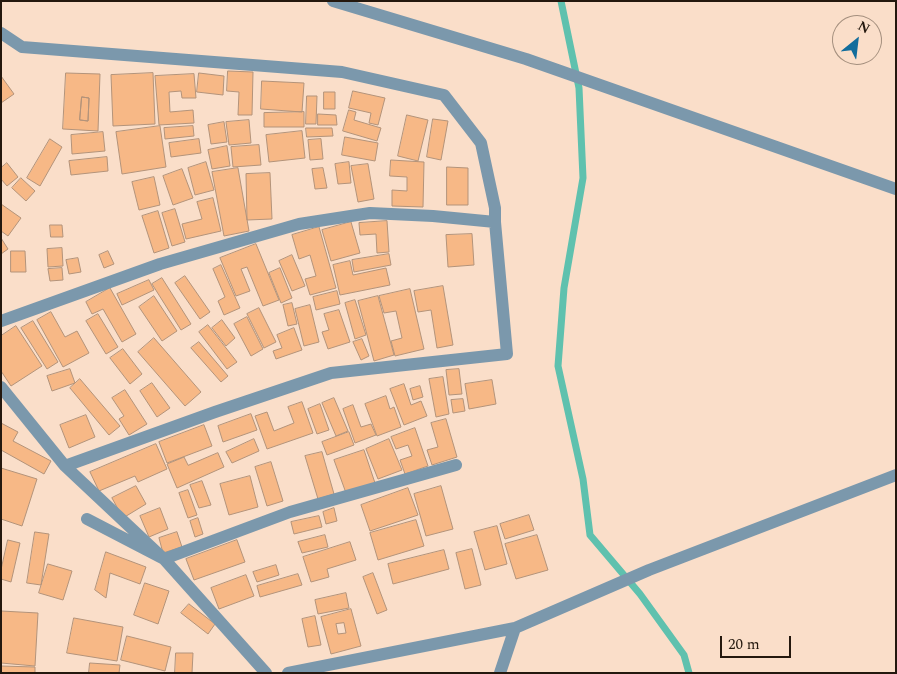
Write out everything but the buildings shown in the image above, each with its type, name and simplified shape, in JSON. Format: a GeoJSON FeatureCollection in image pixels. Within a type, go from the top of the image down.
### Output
{"type":"FeatureCollection","features":[{"type":"Feature","properties":{"kind":"street"},"geometry":{"type":"LineString","coordinates":[[333,1],[526,59],[896,189]]}},
{"type":"Feature","properties":{"kind":"street"},"geometry":{"type":"LineString","coordinates":[[1,33],[22,47],[342,72],[444,95],[481,143],[495,208],[506,354],[331,373],[65,466]]}},
{"type":"Feature","properties":{"kind":"street"},"geometry":{"type":"LineString","coordinates":[[1,321],[160,264],[299,224],[370,213],[434,216],[496,222]]}},
{"type":"Feature","properties":{"kind":"street"},"geometry":{"type":"LineString","coordinates":[[1,387],[65,466],[164,559],[266,673]]}},
{"type":"Feature","properties":{"kind":"street"},"geometry":{"type":"LineString","coordinates":[[87,519],[164,559],[290,512],[456,465]]}},
{"type":"Feature","properties":{"kind":"street"},"geometry":{"type":"LineString","coordinates":[[288,673],[515,628],[649,570],[896,475]]}},
{"type":"Feature","properties":{"kind":"street"},"geometry":{"type":"LineString","coordinates":[[500,673],[515,628]]}},
{"type":"Feature","properties":{"kind":"waterway"},"geometry":{"type":"LineString","coordinates":[[561,1],[579,88],[583,178],[564,288],[558,366],[583,479],[590,535],[640,594],[684,655],[689,673]]}}]}
